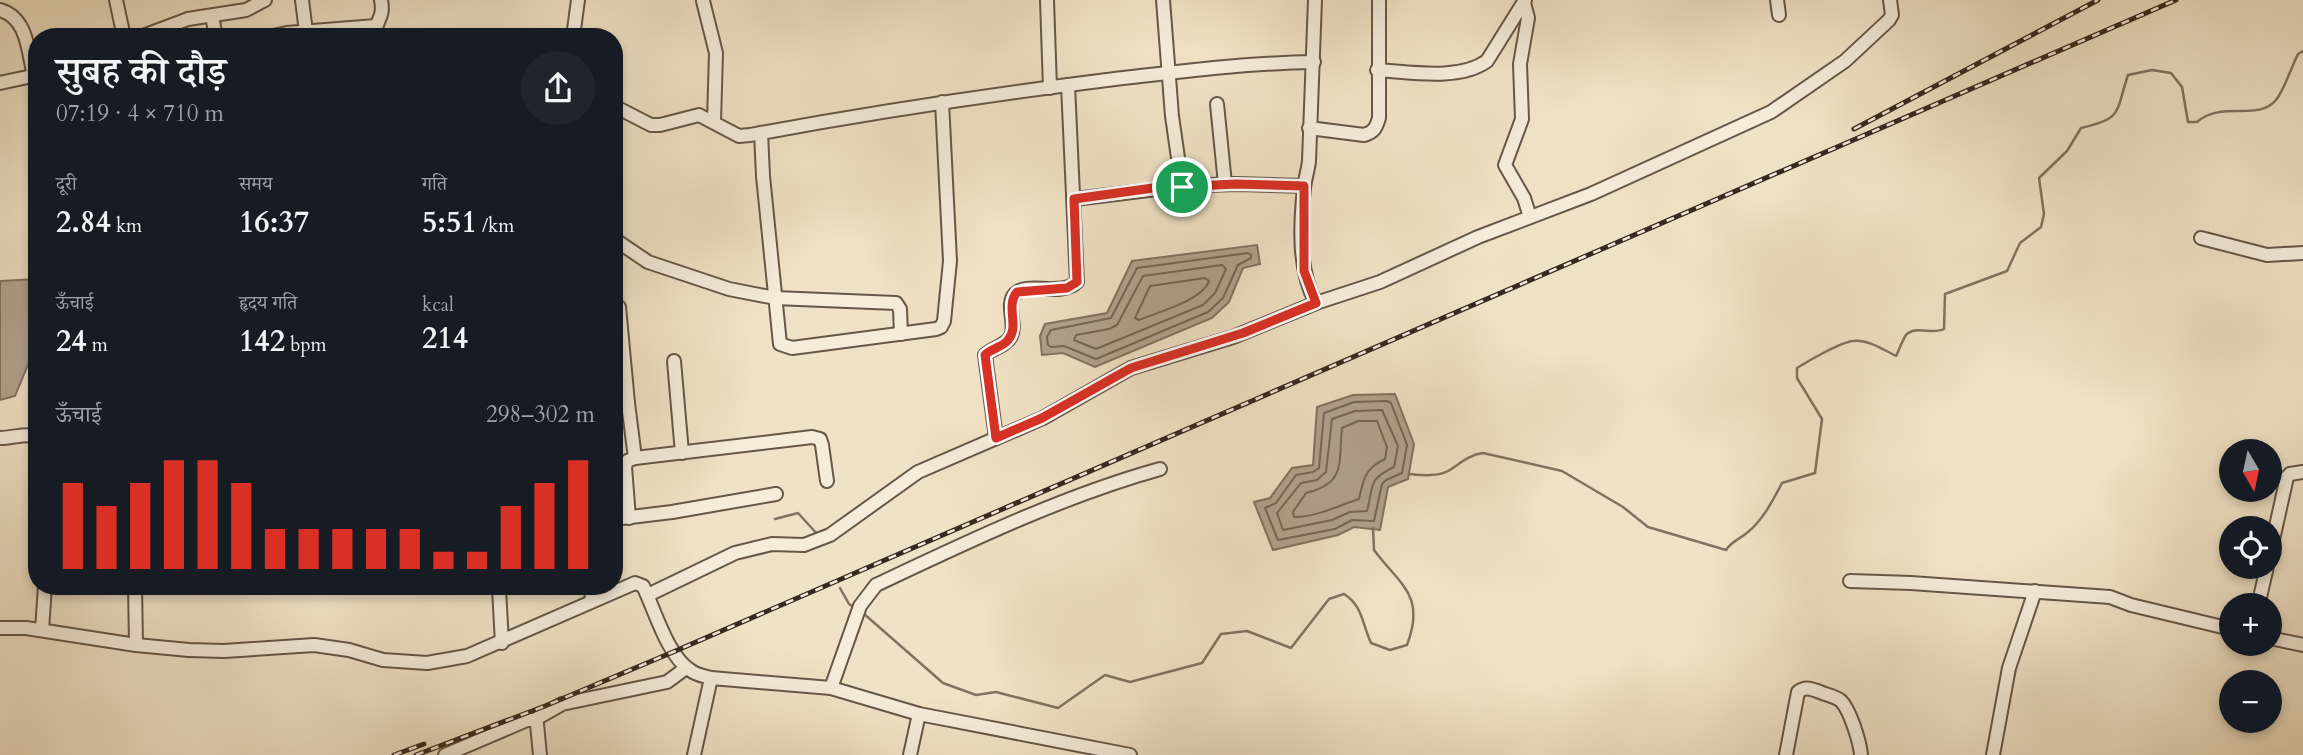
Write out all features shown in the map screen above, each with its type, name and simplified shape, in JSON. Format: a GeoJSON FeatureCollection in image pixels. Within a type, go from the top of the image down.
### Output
{"type":"FeatureCollection","features":[{"type":"Feature","properties":{"kind":"street"},"geometry":{"type":"LineString","coordinates":[[116,0],[122,28]]}},
{"type":"Feature","properties":{"kind":"street"},"geometry":{"type":"LineString","coordinates":[[164,28],[265,0]]}},
{"type":"Feature","properties":{"kind":"street"},"geometry":{"type":"LineString","coordinates":[[302,0],[306,28]]}},
{"type":"Feature","properties":{"kind":"street"},"geometry":{"type":"LineString","coordinates":[[377,28],[382,18],[381,0]]}},
{"type":"Feature","properties":{"kind":"street"},"geometry":{"type":"LineString","coordinates":[[574,28],[578,0]]}},
{"type":"Feature","properties":{"kind":"street"},"geometry":{"type":"LineString","coordinates":[[1047,0],[1050,88]]}},
{"type":"Feature","properties":{"kind":"street"},"geometry":{"type":"LineString","coordinates":[[1163,0],[1168,73],[1182,187]]}},
{"type":"Feature","properties":{"kind":"street"},"geometry":{"type":"LineString","coordinates":[[1315,0],[1309,161],[1304,186],[1303,264],[1316,303]]}},
{"type":"Feature","properties":{"kind":"street"},"geometry":{"type":"LineString","coordinates":[[1309,128],[1364,135],[1373,132],[1379,118],[1379,0]]}},
{"type":"Feature","properties":{"kind":"street"},"geometry":{"type":"LineString","coordinates":[[1777,0],[1779,15]]}},
{"type":"Feature","properties":{"kind":"street"},"geometry":{"type":"LineString","coordinates":[[648,596],[735,553],[772,544],[804,545],[830,535],[918,472],[1042,418],[1131,368],[1243,333],[1316,303],[1380,282],[1530,217],[1591,194],[1771,112],[1845,61],[1889,20],[1892,15],[1890,0]]}},
{"type":"Feature","properties":{"kind":"street"},"geometry":{"type":"LineString","coordinates":[[703,1],[716,53],[714,121]]}},
{"type":"Feature","properties":{"kind":"street"},"geometry":{"type":"LineString","coordinates":[[1377,70],[1463,73],[1480,66],[1487,61],[1525,2]]}},
{"type":"Feature","properties":{"kind":"street"},"geometry":{"type":"LineString","coordinates":[[1525,2],[1528,18],[1520,64],[1522,119],[1506,165],[1524,198],[1530,217]]}},
{"type":"Feature","properties":{"kind":"street"},"geometry":{"type":"LineString","coordinates":[[0,10],[9,13],[21,25],[28,50]]}},
{"type":"Feature","properties":{"kind":"street"},"geometry":{"type":"LineString","coordinates":[[212,16],[214,28]]}},
{"type":"Feature","properties":{"kind":"street"},"geometry":{"type":"LineString","coordinates":[[623,111],[651,125],[699,115],[739,136],[942,102],[1068,85],[1168,73],[1314,62]]}},
{"type":"Feature","properties":{"kind":"street"},"geometry":{"type":"LineString","coordinates":[[0,83],[28,77]]}},
{"type":"Feature","properties":{"kind":"street"},"geometry":{"type":"LineString","coordinates":[[996,438],[985,355],[1009,340],[1012,333],[1011,302],[1017,292],[1067,288],[1077,282],[1068,85]]}},
{"type":"Feature","properties":{"kind":"street"},"geometry":{"type":"LineString","coordinates":[[761,133],[780,344],[792,348],[936,329],[941,327],[944,321],[950,261],[942,102]]}},
{"type":"Feature","properties":{"kind":"street"},"geometry":{"type":"LineString","coordinates":[[1217,104],[1225,184]]}},
{"type":"Feature","properties":{"kind":"street"},"geometry":{"type":"LineString","coordinates":[[1074,199],[1225,184],[1304,186]]}},
{"type":"Feature","properties":{"kind":"street"},"geometry":{"type":"LineString","coordinates":[[2201,238],[2267,255],[2303,253]]}},
{"type":"Feature","properties":{"kind":"street"},"geometry":{"type":"LineString","coordinates":[[623,245],[648,262],[729,289],[775,298],[896,303],[900,309],[901,334]]}},
{"type":"Feature","properties":{"kind":"street"},"geometry":{"type":"LineString","coordinates":[[623,350],[635,458]]}},
{"type":"Feature","properties":{"kind":"street"},"geometry":{"type":"LineString","coordinates":[[674,361],[682,453]]}},
{"type":"Feature","properties":{"kind":"street"},"geometry":{"type":"LineString","coordinates":[[623,399],[628,403]]}},
{"type":"Feature","properties":{"kind":"street"},"geometry":{"type":"LineString","coordinates":[[0,438],[28,435]]}},
{"type":"Feature","properties":{"kind":"street"},"geometry":{"type":"LineString","coordinates":[[629,518],[625,467],[627,461],[635,458],[812,438],[820,439],[827,481]]}},
{"type":"Feature","properties":{"kind":"street"},"geometry":{"type":"LineString","coordinates":[[831,688],[858,611],[876,585],[1097,490],[1160,469]]}},
{"type":"Feature","properties":{"kind":"street"},"geometry":{"type":"LineString","coordinates":[[2278,516],[2287,477],[2303,472]]}},
{"type":"Feature","properties":{"kind":"street"},"geometry":{"type":"LineString","coordinates":[[623,518],[776,494]]}},
{"type":"Feature","properties":{"kind":"street"},"geometry":{"type":"LineString","coordinates":[[1850,581],[2110,597],[2131,605],[2219,626]]}},
{"type":"Feature","properties":{"kind":"street"},"geometry":{"type":"LineString","coordinates":[[623,588],[635,583],[643,586],[673,652],[686,668],[711,678],[831,688],[919,713],[1130,755]]}},
{"type":"Feature","properties":{"kind":"street"},"geometry":{"type":"LineString","coordinates":[[1993,755],[2005,682],[2035,591]]}},
{"type":"Feature","properties":{"kind":"street"},"geometry":{"type":"LineString","coordinates":[[41,630],[44,595]]}},
{"type":"Feature","properties":{"kind":"street"},"geometry":{"type":"LineString","coordinates":[[135,595],[136,645]]}},
{"type":"Feature","properties":{"kind":"street"},"geometry":{"type":"LineString","coordinates":[[499,595],[502,643]]}},
{"type":"Feature","properties":{"kind":"street"},"geometry":{"type":"LineString","coordinates":[[592,595],[592,601]]}},
{"type":"Feature","properties":{"kind":"street"},"geometry":{"type":"LineString","coordinates":[[0,628],[41,630],[136,645],[224,651],[314,645],[349,650],[383,660],[411,663],[446,661],[502,643],[606,595]]}},
{"type":"Feature","properties":{"kind":"street"},"geometry":{"type":"LineString","coordinates":[[2282,641],[2303,645]]}},
{"type":"Feature","properties":{"kind":"street"},"geometry":{"type":"LineString","coordinates":[[445,755],[527,720],[534,720],[562,704],[667,682],[686,668]]}},
{"type":"Feature","properties":{"kind":"street"},"geometry":{"type":"LineString","coordinates":[[694,755],[711,678]]}},
{"type":"Feature","properties":{"kind":"street"},"geometry":{"type":"LineString","coordinates":[[1786,755],[1798,692],[1802,688],[1835,698],[1843,704],[1860,744],[1861,755]]}},
{"type":"Feature","properties":{"kind":"street"},"geometry":{"type":"LineString","coordinates":[[910,755],[919,713]]}},
{"type":"Feature","properties":{"kind":"street"},"geometry":{"type":"LineString","coordinates":[[534,720],[537,724],[540,755]]}},
{"type":"Feature","properties":{"kind":"water"},"geometry":{"type":"Polygon","coordinates":[[[1257,245],[1260,264],[1243,268],[1229,302],[1212,318],[1095,367],[1063,353],[1042,355],[1040,336],[1045,324],[1107,313],[1132,261],[1257,245]]]}},
{"type":"Feature","properties":{"kind":"water"},"geometry":{"type":"Polygon","coordinates":[[[28,279],[28,365],[15,396],[0,400],[0,281],[28,279]]]}},
{"type":"Feature","properties":{"kind":"water"},"geometry":{"type":"Polygon","coordinates":[[[1395,394],[1414,444],[1408,479],[1388,487],[1380,530],[1354,527],[1338,535],[1273,550],[1254,502],[1270,498],[1292,468],[1313,465],[1317,407],[1353,395],[1395,394]]]}},
{"type":"Feature","properties":{"kind":"waterway"},"geometry":{"type":"LineString","coordinates":[[1409,474],[1444,473],[1468,458],[1483,453],[1562,471],[1623,507],[1648,527],[1726,550],[1758,522],[1782,483],[1815,473],[1822,419],[1797,378],[1797,368],[1833,348],[1853,341],[1870,343],[1896,356],[1910,332],[1944,329],[1945,294],[2007,271],[2020,243],[2041,227],[2044,214],[2039,178],[2067,151],[2081,128],[2111,117],[2118,106],[2128,75],[2152,70],[2171,73],[2182,87],[2188,122],[2197,122],[2217,112],[2260,110],[2268,106],[2276,100],[2298,54],[2303,51]]}},
{"type":"Feature","properties":{"kind":"waterway"},"geometry":{"type":"LineString","coordinates":[[775,519],[798,513],[819,536]]}},
{"type":"Feature","properties":{"kind":"waterway"},"geometry":{"type":"LineString","coordinates":[[863,613],[943,683],[976,695],[996,692],[1058,708],[1105,675],[1130,682],[1202,663],[1221,634],[1247,631],[1291,648],[1329,599],[1344,594],[1359,610],[1371,643],[1390,650],[1407,645],[1414,614],[1412,602],[1401,582],[1374,550],[1373,528]]}},
{"type":"Feature","properties":{"kind":"waterway"},"geometry":{"type":"LineString","coordinates":[[840,588],[849,604],[855,608]]}},
{"type":"Feature","properties":{"kind":"railway"},"geometry":{"type":"LineString","coordinates":[[1854,129],[2098,0]]}},
{"type":"Feature","properties":{"kind":"railway"},"geometry":{"type":"LineString","coordinates":[[416,755],[545,706],[673,652],[2176,0]]}},
{"type":"Feature","properties":{"kind":"railway"},"geometry":{"type":"LineString","coordinates":[[394,755],[424,744]]}},
{"type":"Feature","properties":{"kind":"route"},"geometry":{"type":"LineString","coordinates":[[1236,184],[1304,186],[1302,256],[1304,271],[1316,303],[1243,333],[1131,368],[1042,418],[996,438],[985,355],[1009,340],[1012,333],[1011,302],[1017,292],[1067,288],[1077,282],[1074,199],[1153,188],[1182,187],[1236,184]]}}]}
